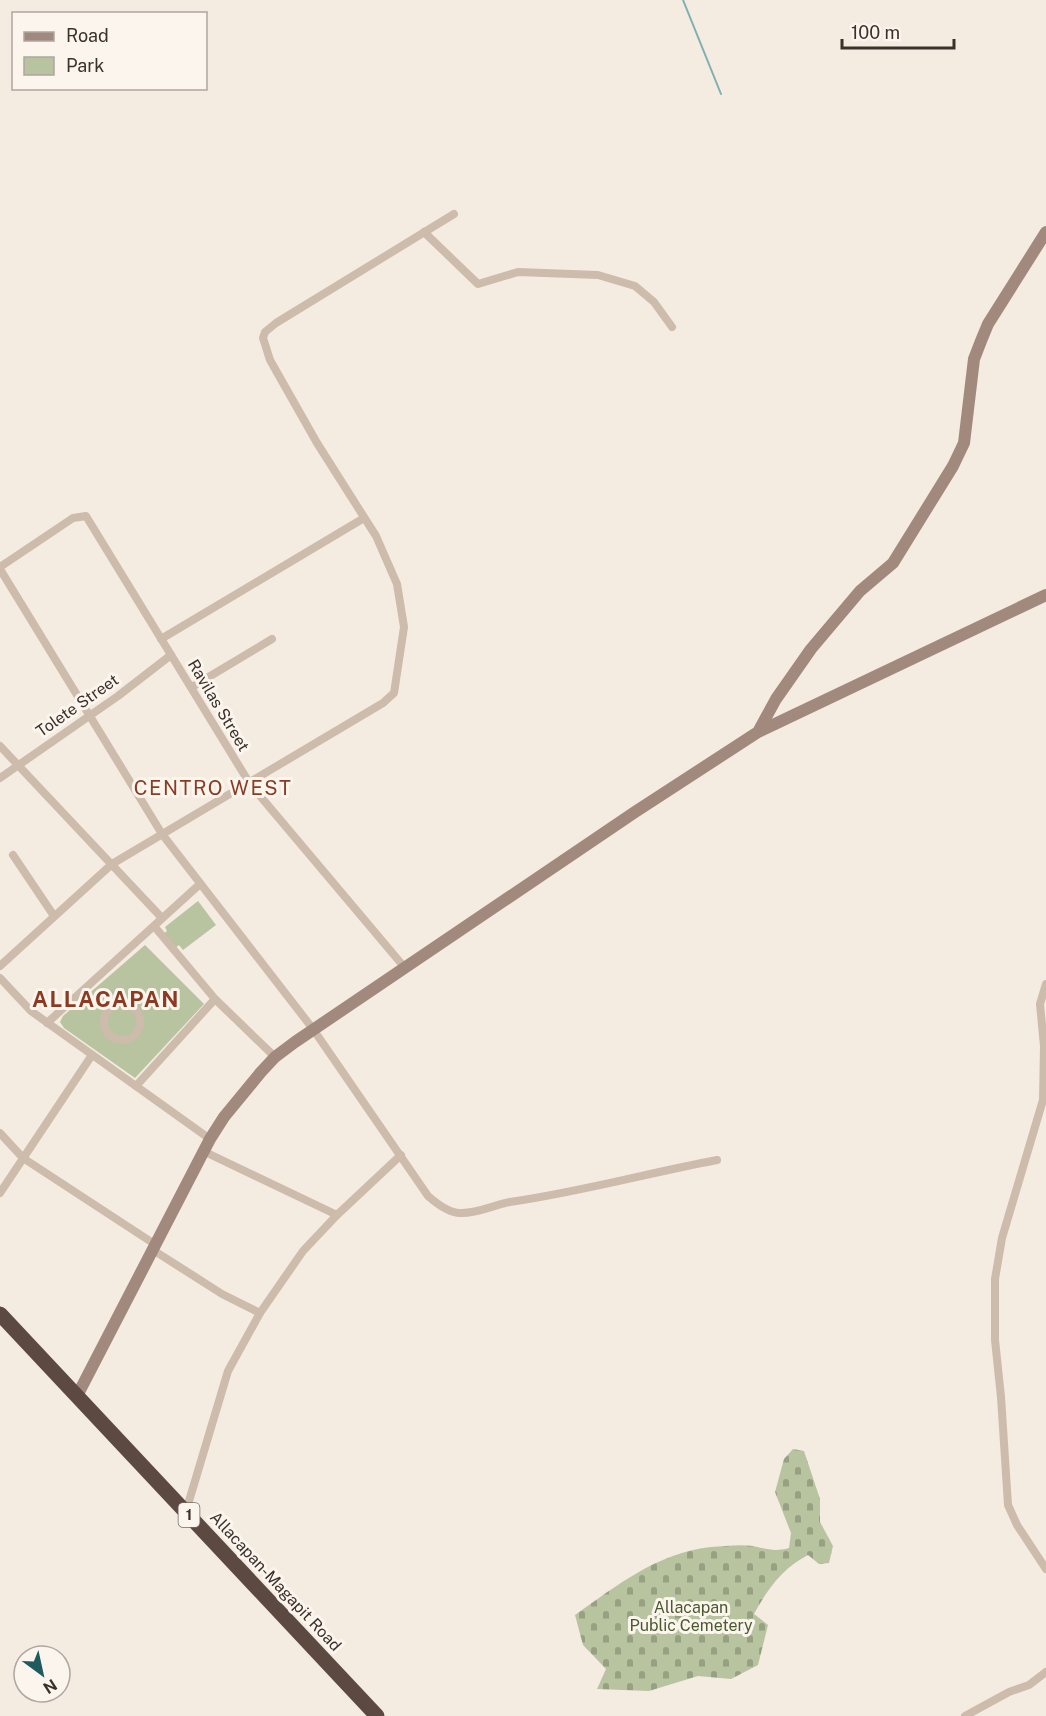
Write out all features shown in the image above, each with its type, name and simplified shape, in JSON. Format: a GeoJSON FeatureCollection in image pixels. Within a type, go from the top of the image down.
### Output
{"type":"FeatureCollection","features":[{"type":"Feature","properties":{"kind":"highway","name":"Allacapan-Magapit Road"},"geometry":{"type":"LineString","coordinates":[[0,1314],[377,1716]]}},
{"type":"Feature","properties":{"kind":"main road"},"geometry":{"type":"LineString","coordinates":[[758,732],[776,699],[811,649],[860,591],[893,563],[953,466],[964,442],[972,369],[981,341],[988,324],[1046,232]]}},
{"type":"Feature","properties":{"kind":"main road"},"geometry":{"type":"LineString","coordinates":[[77,1396],[210,1139],[224,1117],[275,1057],[626,818],[758,732],[1046,595]]}},
{"type":"Feature","properties":{"kind":"street"},"geometry":{"type":"LineString","coordinates":[[0,966],[112,864],[250,784],[383,703],[394,693],[404,627],[401,600],[376,536],[270,360],[263,338],[265,332],[276,323],[454,214]]}},
{"type":"Feature","properties":{"kind":"street"},"geometry":{"type":"LineString","coordinates":[[424,232],[478,284],[518,272],[598,275],[634,286],[654,302],[672,327]]}},
{"type":"Feature","properties":{"kind":"street","name":"Ravilas Street"},"geometry":{"type":"LineString","coordinates":[[0,568],[66,522],[82,514],[90,520],[250,784],[405,968]]}},
{"type":"Feature","properties":{"kind":"street"},"geometry":{"type":"LineString","coordinates":[[161,639],[364,518]]}},
{"type":"Feature","properties":{"kind":"street"},"geometry":{"type":"LineString","coordinates":[[0,568],[88,717],[162,834],[313,1029],[428,1196],[437,1204],[460,1213],[554,1196],[636,1175],[717,1160]]}},
{"type":"Feature","properties":{"kind":"street"},"geometry":{"type":"LineString","coordinates":[[192,687],[272,639]]}},
{"type":"Feature","properties":{"kind":"street","name":"Tolete Street"},"geometry":{"type":"LineString","coordinates":[[0,778],[88,717],[171,655]]}},
{"type":"Feature","properties":{"kind":"street"},"geometry":{"type":"LineString","coordinates":[[0,746],[162,918]]}},
{"type":"Feature","properties":{"kind":"street"},"geometry":{"type":"LineString","coordinates":[[13,855],[54,916]]}},
{"type":"Feature","properties":{"kind":"street"},"geometry":{"type":"LineString","coordinates":[[47,1023],[200,884]]}},
{"type":"Feature","properties":{"kind":"street"},"geometry":{"type":"LineString","coordinates":[[154,926],[216,999],[275,1057]]}},
{"type":"Feature","properties":{"kind":"street"},"geometry":{"type":"LineString","coordinates":[[0,978],[24,1004],[47,1023],[210,1139]]}},
{"type":"Feature","properties":{"kind":"street"},"geometry":{"type":"LineString","coordinates":[[1046,984],[1040,1004],[1044,1046],[1043,1101],[997,1258],[994,1317],[1008,1505],[1011,1515],[1046,1569]]}},
{"type":"Feature","properties":{"kind":"street"},"geometry":{"type":"LineString","coordinates":[[136,1086],[216,999]]}},
{"type":"Feature","properties":{"kind":"street"},"geometry":{"type":"LineString","coordinates":[[115,1005],[130,1005],[140,1016],[138,1030],[128,1040],[115,1039],[106,1030],[105,1016],[115,1005]]}},
{"type":"Feature","properties":{"kind":"street"},"geometry":{"type":"LineString","coordinates":[[0,1193],[92,1055]]}},
{"type":"Feature","properties":{"kind":"street"},"geometry":{"type":"LineString","coordinates":[[0,1133],[23,1158],[222,1294],[260,1314]]}},
{"type":"Feature","properties":{"kind":"street"},"geometry":{"type":"LineString","coordinates":[[203,1151],[337,1215]]}},
{"type":"Feature","properties":{"kind":"street"},"geometry":{"type":"LineString","coordinates":[[186,1511],[228,1371],[260,1314],[290,1267],[337,1215],[401,1155]]}},
{"type":"Feature","properties":{"kind":"street"},"geometry":{"type":"LineString","coordinates":[[965,1716],[1009,1692],[1029,1685],[1046,1672]]}},
{"type":"Feature","properties":{"kind":"green space"},"geometry":{"type":"Polygon","coordinates":[[[198,901],[216,925],[183,950],[179,945],[175,948],[163,934],[167,931],[165,927],[198,901]]]}},
{"type":"Feature","properties":{"kind":"green space"},"geometry":{"type":"Polygon","coordinates":[[[145,945],[204,1004],[135,1078],[64,1028],[60,1022],[63,1016],[145,945]]]}},
{"type":"Feature","properties":{"kind":"green space","name":"Allacapan Public Cemetery"},"geometry":{"type":"Polygon","coordinates":[[[793,1449],[804,1451],[820,1499],[820,1522],[833,1546],[829,1563],[819,1564],[808,1555],[791,1566],[765,1596],[754,1614],[768,1625],[758,1665],[731,1679],[698,1676],[649,1691],[597,1689],[606,1669],[583,1645],[575,1615],[639,1572],[692,1550],[748,1545],[775,1550],[789,1548],[791,1533],[775,1492],[784,1459],[793,1449]]]}},
{"type":"Feature","properties":{"kind":"waterway"},"geometry":{"type":"LineString","coordinates":[[683,0],[721,94]]}},
{"type":"Feature","properties":{"kind":"district","name":"CENTRO WEST"},"geometry":{"type":"Point","coordinates":[213,788]}},
{"type":"Feature","properties":{"kind":"district","name":"ALLACAPAN"},"geometry":{"type":"Point","coordinates":[106,999]}}]}
